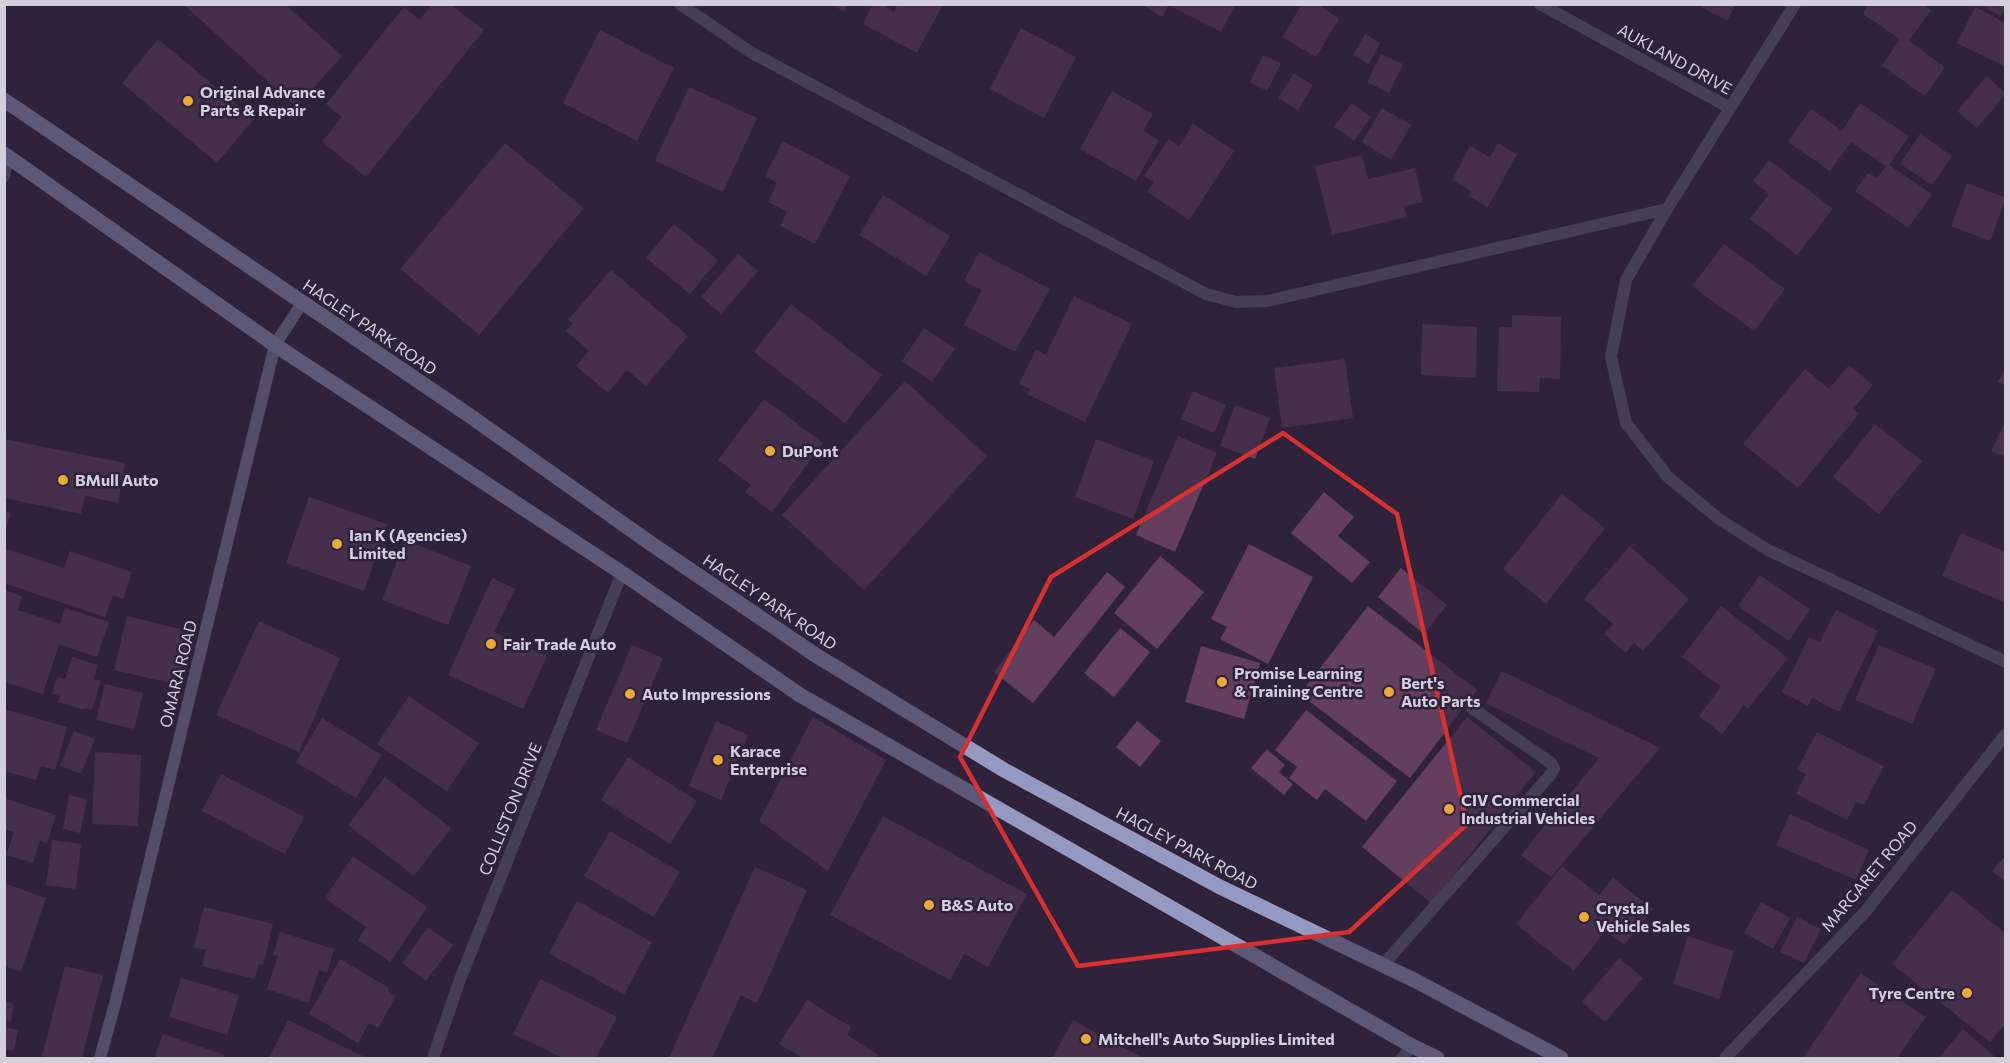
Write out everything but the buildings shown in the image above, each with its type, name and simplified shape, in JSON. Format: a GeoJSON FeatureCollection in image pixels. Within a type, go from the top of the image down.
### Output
{"type":"FeatureCollection","features":[{"type":"Feature","properties":{"kind":"main road","name":"HAGLEY PARK ROAD"},"geometry":{"type":"LineString","coordinates":[[4,100],[473,418],[653,545],[818,656],[1004,770],[1220,887],[1383,965],[1561,1059]]}},
{"type":"Feature","properties":{"kind":"main road"},"geometry":{"type":"LineString","coordinates":[[6,156],[274,345],[622,573],[800,695],[1437,1059]]}},
{"type":"Feature","properties":{"kind":"street"},"geometry":{"type":"LineString","coordinates":[[680,4],[763,59],[1206,294],[1236,302],[1267,301],[1667,209]]}},
{"type":"Feature","properties":{"kind":"street","name":"AUKLAND DRIVE"},"geometry":{"type":"LineString","coordinates":[[1540,4],[1730,108]]}},
{"type":"Feature","properties":{"kind":"street"},"geometry":{"type":"LineString","coordinates":[[1795,4],[1667,209],[1626,280],[1611,357],[1626,423],[1668,477],[1719,519],[1768,550],[2006,663]]}},
{"type":"Feature","properties":{"kind":"street"},"geometry":{"type":"LineString","coordinates":[[4,176],[6,156]]}},
{"type":"Feature","properties":{"kind":"street","name":"OMARA ROAD"},"geometry":{"type":"LineString","coordinates":[[100,1059],[117,1000],[274,345],[302,303]]}},
{"type":"Feature","properties":{"kind":"street","name":"COLLISTON DRIVE"},"geometry":{"type":"LineString","coordinates":[[433,1059],[459,982],[622,573]]}},
{"type":"Feature","properties":{"kind":"street"},"geometry":{"type":"LineString","coordinates":[[1383,965],[1554,768],[1551,763],[1472,708]]}},
{"type":"Feature","properties":{"kind":"street","name":"MARGARET ROAD"},"geometry":{"type":"LineString","coordinates":[[1725,1059],[1865,912],[2006,734]]}},
{"type":"Feature","properties":{"kind":"street"},"geometry":{"type":"LineString","coordinates":[[1402,1059],[1412,1046]]}},
{"type":"Feature","properties":{"kind":"highlighted area"},"geometry":{"type":"Polygon","coordinates":[[[1283,433],[1397,514],[1467,824],[1349,932],[1078,966],[960,757],[1051,577],[1283,433]]]}},
{"type":"Feature","properties":{"kind":"place","name":"Original Advance Parts & Repair"},"geometry":{"type":"Point","coordinates":[188,101]}},
{"type":"Feature","properties":{"kind":"place","name":"DuPont"},"geometry":{"type":"Point","coordinates":[770,451]}},
{"type":"Feature","properties":{"kind":"place","name":"BMull Auto"},"geometry":{"type":"Point","coordinates":[63,480]}},
{"type":"Feature","properties":{"kind":"place","name":"Ian K (Agencies) Limited"},"geometry":{"type":"Point","coordinates":[337,544]}},
{"type":"Feature","properties":{"kind":"place","name":"Fair Trade Auto"},"geometry":{"type":"Point","coordinates":[491,644]}},
{"type":"Feature","properties":{"kind":"place","name":"Promise Learning & Training Centre"},"geometry":{"type":"Point","coordinates":[1222,682]}},
{"type":"Feature","properties":{"kind":"place","name":"Bert's Auto Parts"},"geometry":{"type":"Point","coordinates":[1389,692]}},
{"type":"Feature","properties":{"kind":"place","name":"Auto Impressions"},"geometry":{"type":"Point","coordinates":[630,694]}},
{"type":"Feature","properties":{"kind":"place","name":"Karace Enterprise"},"geometry":{"type":"Point","coordinates":[718,760]}},
{"type":"Feature","properties":{"kind":"place","name":"CIV Commercial Industrial Vehicles"},"geometry":{"type":"Point","coordinates":[1449,809]}},
{"type":"Feature","properties":{"kind":"place","name":"B&S Auto"},"geometry":{"type":"Point","coordinates":[929,905]}},
{"type":"Feature","properties":{"kind":"place","name":"Crystal Vehicle Sales"},"geometry":{"type":"Point","coordinates":[1584,917]}},
{"type":"Feature","properties":{"kind":"place","name":"Tyre Centre"},"geometry":{"type":"Point","coordinates":[1967,993]}},
{"type":"Feature","properties":{"kind":"place","name":"Mitchell's Auto Supplies Limited"},"geometry":{"type":"Point","coordinates":[1086,1039]}}]}
